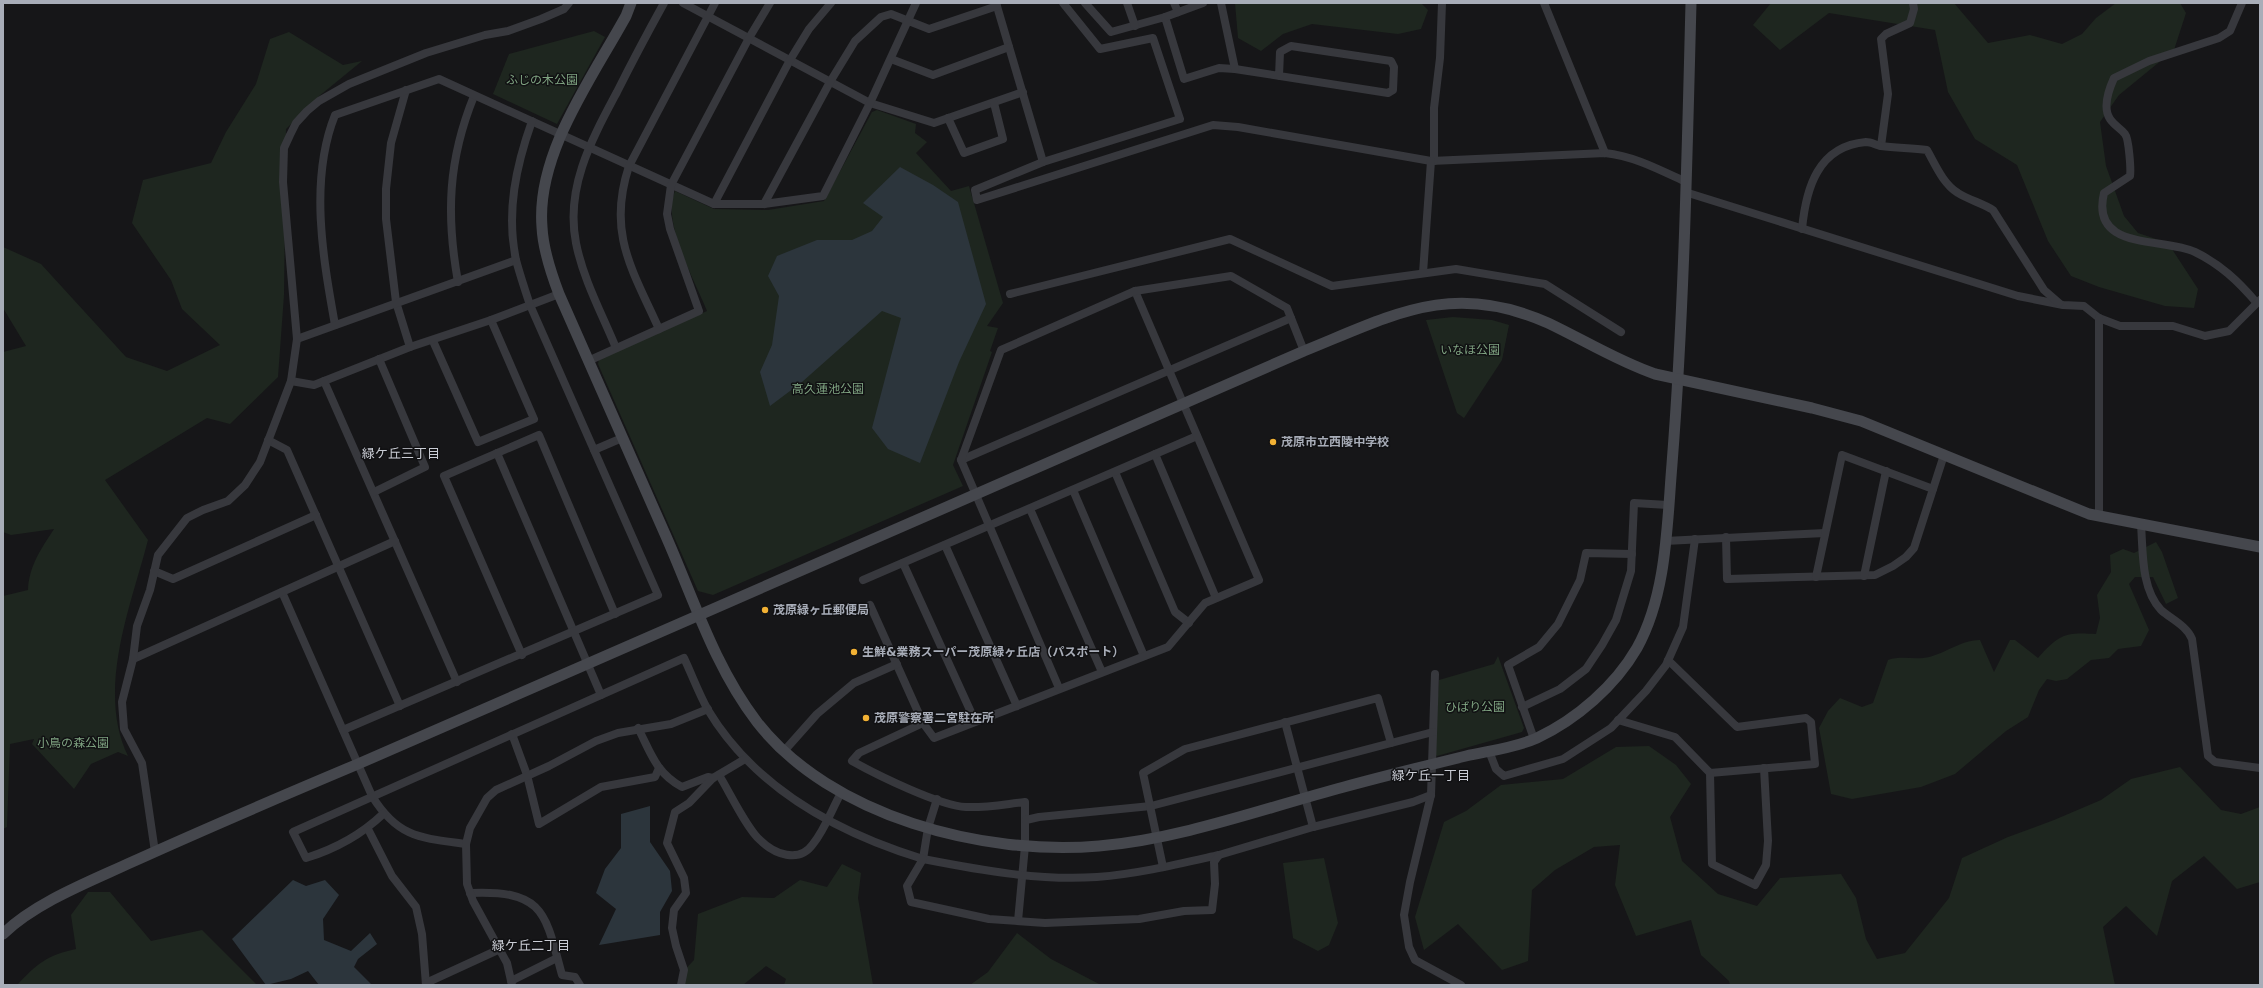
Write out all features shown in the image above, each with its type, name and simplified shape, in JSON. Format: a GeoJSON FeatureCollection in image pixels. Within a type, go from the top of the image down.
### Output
{"type":"FeatureCollection","features":[{"type":"Feature","properties":{"kind":"street"},"geometry":{"type":"LineString","coordinates":[[155,852],[142,763],[124,729],[122,702],[133,659],[136,626],[158,555],[187,518],[203,510],[228,501],[245,485],[260,462],[291,381],[298,339],[283,182],[284,148],[296,123],[319,101],[349,84],[426,53],[485,35],[508,31],[541,19],[564,10],[569,3]]}},
{"type":"Feature","properties":{"kind":"street"},"geometry":{"type":"LineString","coordinates":[[631,3],[626,16],[560,135],[549,164],[544,186],[542,227],[551,273],[559,294],[700,614],[714,651],[736,690],[759,724],[805,768],[841,793],[928,828],[962,836],[1025,846],[1097,846],[1158,838],[1431,764],[1534,740],[1572,717],[1598,697],[1635,651],[1648,625],[1657,591],[1665,541],[1679,378],[1691,3]]}},
{"type":"Feature","properties":{"kind":"street"},"geometry":{"type":"LineString","coordinates":[[616,348],[581,265],[576,242],[575,198],[578,175],[588,148],[664,3]]}},
{"type":"Feature","properties":{"kind":"street"},"geometry":{"type":"LineString","coordinates":[[683,3],[870,103],[934,123],[1023,92]]}},
{"type":"Feature","properties":{"kind":"street"},"geometry":{"type":"LineString","coordinates":[[659,329],[627,257],[622,240],[620,205],[621,190],[629,166],[715,3]]}},
{"type":"Feature","properties":{"kind":"street"},"geometry":{"type":"LineString","coordinates":[[588,360],[699,311],[670,229],[667,214],[671,185],[749,38],[770,3]]}},
{"type":"Feature","properties":{"kind":"street"},"geometry":{"type":"LineString","coordinates":[[714,204],[790,60],[809,29],[831,3]]}},
{"type":"Feature","properties":{"kind":"street"},"geometry":{"type":"LineString","coordinates":[[335,325],[326,272],[322,234],[322,173],[328,134],[335,115],[439,79],[714,204],[764,204],[822,196],[870,103],[916,3]]}},
{"type":"Feature","properties":{"kind":"street"},"geometry":{"type":"LineString","coordinates":[[1063,3],[1100,49],[1154,38],[1180,119],[1043,162],[975,190],[977,200],[1213,126],[1238,127],[1433,161],[1605,153],[1619,154],[1647,164],[1685,187],[1802,229],[2018,296],[2062,306],[2084,306],[2099,318],[2120,326],[2173,326],[2205,336],[2229,331],[2258,301],[2221,266],[2194,251],[2163,244],[2132,240],[2109,226],[2103,216],[2101,206],[2104,193],[2130,176],[2131,168],[2127,136],[2109,118],[2106,106],[2108,90],[2114,78],[2150,61],[2219,38],[2230,31],[2242,3]]}},
{"type":"Feature","properties":{"kind":"street"},"geometry":{"type":"LineString","coordinates":[[1085,3],[1111,32],[1165,17],[1203,3]]}},
{"type":"Feature","properties":{"kind":"street"},"geometry":{"type":"LineString","coordinates":[[1126,3],[1135,26]]}},
{"type":"Feature","properties":{"kind":"street"},"geometry":{"type":"LineString","coordinates":[[1174,3],[1178,12]]}},
{"type":"Feature","properties":{"kind":"street"},"geometry":{"type":"LineString","coordinates":[[1221,3],[1234,69]]}},
{"type":"Feature","properties":{"kind":"street"},"geometry":{"type":"LineString","coordinates":[[1423,273],[1433,161],[1434,108],[1440,58],[1442,3]]}},
{"type":"Feature","properties":{"kind":"street"},"geometry":{"type":"LineString","coordinates":[[1544,3],[1605,153]]}},
{"type":"Feature","properties":{"kind":"street"},"geometry":{"type":"LineString","coordinates":[[1881,146],[1888,94],[1881,39],[1886,34],[1910,23],[1914,9],[1913,3]]}},
{"type":"Feature","properties":{"kind":"street"},"geometry":{"type":"LineString","coordinates":[[764,204],[830,82],[855,41],[881,17],[891,14],[929,29],[996,5],[1043,162]]}},
{"type":"Feature","properties":{"kind":"street"},"geometry":{"type":"LineString","coordinates":[[1165,17],[1184,78],[1219,68],[1234,69],[1388,93],[1393,90],[1394,67],[1391,61],[1291,46],[1280,52],[1279,76]]}},
{"type":"Feature","properties":{"kind":"street"},"geometry":{"type":"LineString","coordinates":[[891,59],[933,75],[1009,47]]}},
{"type":"Feature","properties":{"kind":"street"},"geometry":{"type":"LineString","coordinates":[[406,90],[391,143],[386,190],[386,219],[396,302],[410,347]]}},
{"type":"Feature","properties":{"kind":"street"},"geometry":{"type":"LineString","coordinates":[[458,282],[450,224],[452,183],[460,135],[474,96]]}},
{"type":"Feature","properties":{"kind":"street"},"geometry":{"type":"LineString","coordinates":[[948,118],[964,153],[994,144],[1003,139],[994,103]]}},
{"type":"Feature","properties":{"kind":"street"},"geometry":{"type":"LineString","coordinates":[[343,730],[522,655],[658,595],[530,305],[516,260],[513,200],[520,154],[532,121]]}},
{"type":"Feature","properties":{"kind":"street"},"geometry":{"type":"LineString","coordinates":[[1802,229],[1805,202],[1813,180],[1824,161],[1848,146],[1868,142],[1881,146],[1927,150],[1942,177],[1958,193],[1983,203],[1993,210],[2044,290],[2062,306]]}},
{"type":"Feature","properties":{"kind":"street"},"geometry":{"type":"LineString","coordinates":[[1010,294],[1230,239],[1332,286],[1456,269],[1545,284],[1621,332]]}},
{"type":"Feature","properties":{"kind":"street"},"geometry":{"type":"LineString","coordinates":[[298,339],[396,302],[458,282],[516,260]]}},
{"type":"Feature","properties":{"kind":"street"},"geometry":{"type":"LineString","coordinates":[[1059,688],[961,460],[1001,350],[1135,291],[1231,276],[1287,308],[1304,351]]}},
{"type":"Feature","properties":{"kind":"street"},"geometry":{"type":"LineString","coordinates":[[870,605],[923,723],[934,738],[1059,688],[1168,647],[1205,603],[1259,580],[1135,291]]}},
{"type":"Feature","properties":{"kind":"street"},"geometry":{"type":"LineString","coordinates":[[291,381],[314,385],[410,347],[491,320],[559,294]]}},
{"type":"Feature","properties":{"kind":"street"},"geometry":{"type":"LineString","coordinates":[[3,934],[11,927],[62,894],[221,822],[358,764],[975,493],[1304,351],[1404,311],[1435,304],[1465,303],[1500,308],[1527,315],[1548,323],[1632,366],[1861,421],[2099,516],[2260,547]]}},
{"type":"Feature","properties":{"kind":"street"},"geometry":{"type":"LineString","coordinates":[[961,460],[1291,318]]}},
{"type":"Feature","properties":{"kind":"street"},"geometry":{"type":"LineString","coordinates":[[2099,318],[2099,516]]}},
{"type":"Feature","properties":{"kind":"street"},"geometry":{"type":"LineString","coordinates":[[433,340],[478,442],[534,419],[491,320]]}},
{"type":"Feature","properties":{"kind":"street"},"geometry":{"type":"LineString","coordinates":[[374,492],[425,467],[378,359]]}},
{"type":"Feature","properties":{"kind":"street"},"geometry":{"type":"LineString","coordinates":[[324,381],[457,682]]}},
{"type":"Feature","properties":{"kind":"street"},"geometry":{"type":"LineString","coordinates":[[522,655],[444,476],[539,435],[615,614]]}},
{"type":"Feature","properties":{"kind":"street"},"geometry":{"type":"LineString","coordinates":[[863,580],[1197,436]]}},
{"type":"Feature","properties":{"kind":"street"},"geometry":{"type":"LineString","coordinates":[[594,450],[622,438]]}},
{"type":"Feature","properties":{"kind":"street"},"geometry":{"type":"LineString","coordinates":[[268,440],[287,450],[400,706]]}},
{"type":"Feature","properties":{"kind":"street"},"geometry":{"type":"LineString","coordinates":[[497,453],[601,695]]}},
{"type":"Feature","properties":{"kind":"street"},"geometry":{"type":"LineString","coordinates":[[1155,454],[1216,598]]}},
{"type":"Feature","properties":{"kind":"street"},"geometry":{"type":"LineString","coordinates":[[1816,577],[1842,455],[1933,488]]}},
{"type":"Feature","properties":{"kind":"street"},"geometry":{"type":"LineString","coordinates":[[1726,537],[1727,579],[1875,575],[1887,570],[1906,557],[1914,548],[1944,455]]}},
{"type":"Feature","properties":{"kind":"street"},"geometry":{"type":"LineString","coordinates":[[1864,576],[1886,471]]}},
{"type":"Feature","properties":{"kind":"street"},"geometry":{"type":"LineString","coordinates":[[1115,472],[1175,612],[1189,623]]}},
{"type":"Feature","properties":{"kind":"street"},"geometry":{"type":"LineString","coordinates":[[1073,490],[1144,656]]}},
{"type":"Feature","properties":{"kind":"street"},"geometry":{"type":"LineString","coordinates":[[1522,707],[1560,689],[1586,669],[1616,620],[1631,571],[1634,503],[1668,505]]}},
{"type":"Feature","properties":{"kind":"street"},"geometry":{"type":"LineString","coordinates":[[1030,509],[1102,672]]}},
{"type":"Feature","properties":{"kind":"street"},"geometry":{"type":"LineString","coordinates":[[154,571],[173,579],[316,515]]}},
{"type":"Feature","properties":{"kind":"street"},"geometry":{"type":"LineString","coordinates":[[2140,524],[2144,562],[2150,593],[2161,609],[2189,632],[2192,639],[2208,756],[2215,762],[2260,768]]}},
{"type":"Feature","properties":{"kind":"street"},"geometry":{"type":"LineString","coordinates":[[1665,541],[1825,533]]}},
{"type":"Feature","properties":{"kind":"street"},"geometry":{"type":"LineString","coordinates":[[1489,750],[1496,769],[1504,776],[1563,759],[1611,728],[1646,691],[1668,660],[1683,627],[1695,539]]}},
{"type":"Feature","properties":{"kind":"street"},"geometry":{"type":"LineString","coordinates":[[133,659],[395,541]]}},
{"type":"Feature","properties":{"kind":"street"},"geometry":{"type":"LineString","coordinates":[[945,545],[1017,706]]}},
{"type":"Feature","properties":{"kind":"street"},"geometry":{"type":"LineString","coordinates":[[1534,740],[1508,665],[1539,647],[1558,624],[1580,580],[1586,553],[1632,554]]}},
{"type":"Feature","properties":{"kind":"street"},"geometry":{"type":"LineString","coordinates":[[902,564],[975,721]]}},
{"type":"Feature","properties":{"kind":"street"},"geometry":{"type":"LineString","coordinates":[[282,592],[372,796],[383,814],[400,828],[421,838],[466,844]]}},
{"type":"Feature","properties":{"kind":"street"},"geometry":{"type":"LineString","coordinates":[[383,814],[368,829],[327,851],[306,858],[293,832],[684,658],[708,709],[745,759],[786,794],[826,820],[875,843],[923,859],[1020,876],[1097,877],[1163,867],[1219,855],[1313,827],[1413,802],[1431,795]]}},
{"type":"Feature","properties":{"kind":"street"},"geometry":{"type":"LineString","coordinates":[[1668,660],[1737,728],[1806,718],[1811,722],[1815,764],[1710,773]]}},
{"type":"Feature","properties":{"kind":"street"},"geometry":{"type":"LineString","coordinates":[[785,750],[817,714],[854,683],[896,664]]}},
{"type":"Feature","properties":{"kind":"street"},"geometry":{"type":"LineString","coordinates":[[1435,674],[1431,795],[1410,882],[1404,915],[1409,947],[1415,960],[1461,985]]}},
{"type":"Feature","properties":{"kind":"street"},"geometry":{"type":"LineString","coordinates":[[1163,867],[1143,773],[1185,749],[1378,698],[1391,743]]}},
{"type":"Feature","properties":{"kind":"street"},"geometry":{"type":"LineString","coordinates":[[558,958],[512,983],[507,963],[470,893],[467,884],[466,844],[470,828],[487,798],[496,790],[596,741],[638,728],[672,724],[708,709]]}},
{"type":"Feature","properties":{"kind":"street"},"geometry":{"type":"LineString","coordinates":[[1618,720],[1675,737],[1710,773],[1712,864],[1755,885],[1766,865],[1768,841],[1764,768]]}},
{"type":"Feature","properties":{"kind":"street"},"geometry":{"type":"LineString","coordinates":[[1285,722],[1313,827]]}},
{"type":"Feature","properties":{"kind":"street"},"geometry":{"type":"LineString","coordinates":[[923,723],[859,753],[852,762],[878,776],[937,799],[965,807],[1025,802],[1025,846],[1020,876],[1018,921]]}},
{"type":"Feature","properties":{"kind":"street"},"geometry":{"type":"LineString","coordinates":[[638,728],[659,768],[668,779],[682,787],[708,777],[716,776]]}},
{"type":"Feature","properties":{"kind":"street"},"geometry":{"type":"LineString","coordinates":[[1026,820],[1039,817],[1151,806],[1433,732]]}},
{"type":"Feature","properties":{"kind":"street"},"geometry":{"type":"LineString","coordinates":[[512,734],[527,775],[539,824],[601,787],[655,777],[659,768]]}},
{"type":"Feature","properties":{"kind":"street"},"geometry":{"type":"LineString","coordinates":[[681,985],[684,970],[672,928],[674,910],[686,893],[684,878],[667,843],[675,812],[689,803],[716,776],[745,759]]}},
{"type":"Feature","properties":{"kind":"street"},"geometry":{"type":"LineString","coordinates":[[716,776],[760,840],[779,854],[790,856],[806,851],[813,845],[841,793]]}},
{"type":"Feature","properties":{"kind":"street"},"geometry":{"type":"LineString","coordinates":[[937,799],[928,828],[923,859],[907,886],[912,902],[989,919],[1046,923],[1139,919],[1184,911],[1212,910],[1215,884],[1214,862],[1219,855]]}},
{"type":"Feature","properties":{"kind":"street"},"geometry":{"type":"LineString","coordinates":[[368,829],[392,876],[416,907],[422,934],[426,984],[500,949]]}},
{"type":"Feature","properties":{"kind":"street"},"geometry":{"type":"LineString","coordinates":[[470,893],[498,892],[520,896],[533,904],[550,929],[562,975],[575,977],[580,985]]}},
{"type":"Feature","properties":{"kind":"green space"},"geometry":{"type":"Polygon","coordinates":[[[1235,3],[1421,3],[1428,10],[1421,29],[1398,34],[1312,24],[1283,34],[1261,51],[1238,38],[1235,3]]]}},
{"type":"Feature","properties":{"kind":"green space"},"geometry":{"type":"Polygon","coordinates":[[[1771,3],[1954,3],[1988,43],[2030,35],[2062,44],[2082,34],[2096,18],[2116,3],[2180,3],[2186,13],[2174,50],[2119,95],[2100,122],[2106,166],[2124,216],[2138,233],[2168,243],[2198,289],[2194,308],[2165,306],[2099,287],[2071,276],[2048,241],[2017,165],[1975,139],[1948,92],[1935,30],[1829,13],[1780,50],[1753,25],[1771,3]]]}},
{"type":"Feature","properties":{"kind":"green space","name":"ふじの木公園"},"geometry":{"type":"Polygon","coordinates":[[[594,31],[605,37],[557,124],[493,94],[509,54],[594,31]]]}},
{"type":"Feature","properties":{"kind":"green space","name":"小鳥の森公園"},"geometry":{"type":"Polygon","coordinates":[[[289,32],[343,65],[362,61],[318,97],[286,129],[284,295],[278,377],[230,424],[207,418],[105,480],[148,540],[126,620],[116,676],[115,704],[119,730],[128,756],[118,752],[91,764],[74,789],[32,744],[34,739],[10,744],[7,827],[3,829],[3,596],[28,590],[33,565],[54,529],[11,535],[3,532],[3,352],[26,346],[3,308],[3,247],[41,264],[126,357],[167,371],[220,345],[182,309],[171,280],[132,223],[143,180],[211,163],[226,132],[256,84],[270,39],[289,32]]]}},
{"type":"Feature","properties":{"kind":"green space","name":"高久蓮池公園"},"geometry":{"type":"Polygon","coordinates":[[[877,110],[916,124],[915,133],[927,142],[916,153],[951,191],[969,186],[1003,303],[987,326],[998,328],[990,351],[992,352],[953,465],[963,486],[713,595],[698,591],[598,364],[599,359],[707,311],[681,251],[676,234],[672,218],[672,204],[675,191],[714,209],[768,210],[824,201],[872,112],[877,110]]]}},
{"type":"Feature","properties":{"kind":"green space","name":"いなほ公園"},"geometry":{"type":"Polygon","coordinates":[[[1453,317],[1492,320],[1509,325],[1502,360],[1464,418],[1457,413],[1426,320],[1453,317]]]}},
{"type":"Feature","properties":{"kind":"green space"},"geometry":{"type":"Polygon","coordinates":[[[2156,542],[2162,552],[2178,598],[2166,604],[2153,577],[2135,577],[2129,584],[2149,630],[2141,646],[2118,649],[2109,658],[2091,660],[2067,679],[2056,681],[2047,679],[2039,690],[2028,717],[2006,731],[1955,774],[1921,787],[1852,799],[1831,794],[1819,728],[1828,711],[1840,698],[1862,707],[1873,703],[1888,660],[1897,658],[1930,657],[1958,645],[1980,640],[1994,672],[2010,640],[2015,640],[2038,658],[2057,639],[2063,636],[2070,634],[2096,634],[2100,618],[2097,595],[2111,572],[2110,555],[2123,549],[2134,553],[2156,542]]]}},
{"type":"Feature","properties":{"kind":"green space","name":"ひばり公園"},"geometry":{"type":"Polygon","coordinates":[[[1498,656],[1524,728],[1522,732],[1437,756],[1434,753],[1439,680],[1494,664],[1498,656]]]}},
{"type":"Feature","properties":{"kind":"green space"},"geometry":{"type":"Polygon","coordinates":[[[1649,746],[1676,765],[1691,784],[1670,817],[1682,861],[1718,894],[1757,906],[1780,878],[1841,874],[1856,898],[1866,939],[1877,959],[1905,953],[1949,898],[1962,858],[2008,837],[2054,820],[2101,800],[2131,779],[2180,767],[2221,810],[2241,814],[2260,807],[2260,882],[2237,889],[2204,856],[2172,881],[2157,936],[2126,906],[2103,927],[2115,985],[1730,985],[1729,981],[1701,955],[1691,920],[1636,936],[1615,885],[1620,845],[1594,847],[1555,870],[1532,890],[1528,961],[1502,970],[1458,924],[1424,950],[1415,917],[1444,822],[1466,811],[1501,785],[1563,779],[1616,747],[1649,746]]]}},
{"type":"Feature","properties":{"kind":"green space"},"geometry":{"type":"Polygon","coordinates":[[[1324,858],[1338,923],[1329,945],[1318,951],[1293,938],[1283,863],[1324,858]]]}},
{"type":"Feature","properties":{"kind":"green space"},"geometry":{"type":"Polygon","coordinates":[[[842,864],[861,873],[858,898],[873,985],[784,985],[786,979],[766,966],[743,985],[679,985],[679,976],[694,960],[698,914],[742,897],[774,898],[800,880],[827,887],[842,864]]]}},
{"type":"Feature","properties":{"kind":"green space"},"geometry":{"type":"Polygon","coordinates":[[[88,892],[110,892],[151,941],[202,930],[257,985],[17,985],[43,961],[57,954],[76,949],[71,915],[88,892]]]}},
{"type":"Feature","properties":{"kind":"green space"},"geometry":{"type":"Polygon","coordinates":[[[1017,933],[1051,959],[1101,985],[970,985],[988,972],[1017,933]]]}},
{"type":"Feature","properties":{"kind":"shaded area"},"geometry":{"type":"Polygon","coordinates":[[[900,167],[933,185],[958,202],[986,304],[959,362],[920,463],[888,449],[872,428],[901,318],[882,311],[802,382],[770,406],[760,372],[772,345],[779,296],[768,276],[777,256],[817,240],[852,240],[872,231],[883,217],[863,203],[900,167]]]}},
{"type":"Feature","properties":{"kind":"shaded area"},"geometry":{"type":"Polygon","coordinates":[[[650,806],[650,842],[670,871],[672,891],[660,912],[660,935],[599,945],[616,909],[596,893],[605,869],[621,848],[621,814],[650,806]]]}},
{"type":"Feature","properties":{"kind":"shaded area"},"geometry":{"type":"Polygon","coordinates":[[[293,880],[306,886],[325,880],[339,895],[323,919],[324,940],[351,951],[370,933],[377,944],[358,959],[354,967],[372,985],[319,985],[308,971],[291,979],[266,985],[232,939],[293,880]]]}},
{"type":"Feature","properties":{"kind":"place","name":"茂原市立西陵中学校"},"geometry":{"type":"Point","coordinates":[1273,442]}},
{"type":"Feature","properties":{"kind":"place","name":"茂原緑ヶ丘郵便局"},"geometry":{"type":"Point","coordinates":[765,610]}},
{"type":"Feature","properties":{"kind":"place","name":"生鮮&業務スーパー茂原緑ヶ丘店（パスポート）"},"geometry":{"type":"Point","coordinates":[854,652]}},
{"type":"Feature","properties":{"kind":"place","name":"茂原警察署二宮駐在所"},"geometry":{"type":"Point","coordinates":[866,718]}},
{"type":"Feature","properties":{"kind":"district","name":"緑ケ丘三丁目"},"geometry":{"type":"Point","coordinates":[401,453]}},
{"type":"Feature","properties":{"kind":"district","name":"緑ケ丘一丁目"},"geometry":{"type":"Point","coordinates":[1431,775]}},
{"type":"Feature","properties":{"kind":"district","name":"緑ケ丘二丁目"},"geometry":{"type":"Point","coordinates":[531,945]}}]}
